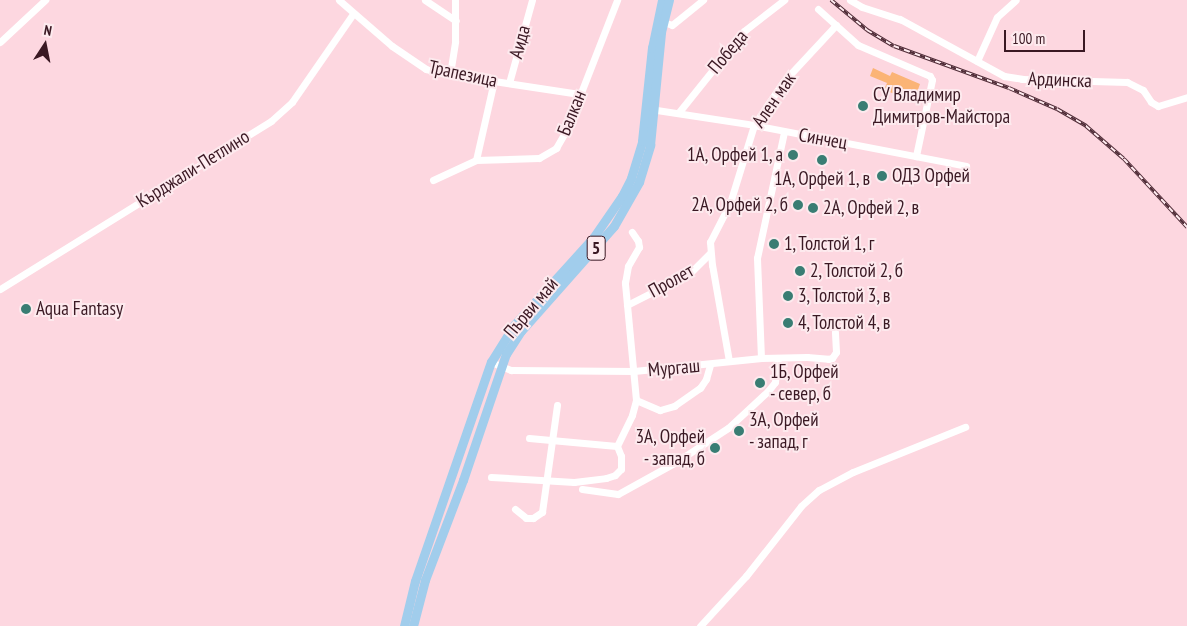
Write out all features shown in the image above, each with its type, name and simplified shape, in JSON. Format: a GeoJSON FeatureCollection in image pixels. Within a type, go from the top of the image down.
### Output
{"type":"FeatureCollection","features":[{"type":"Feature","properties":{"kind":"main road","name":"Първи май"},"geometry":{"type":"LineString","coordinates":[[404,626],[415,581],[491,362],[514,325],[593,238],[622,196],[639,153],[651,109],[652,48],[662,0]]}},
{"type":"Feature","properties":{"kind":"main road","name":"Първи май"},"geometry":{"type":"LineString","coordinates":[[413,626],[425,580],[463,480],[500,367],[521,331],[599,244],[627,205],[645,168],[663,22],[669,0]]}},
{"type":"Feature","properties":{"kind":"street"},"geometry":{"type":"LineString","coordinates":[[0,42],[45,0]]}},
{"type":"Feature","properties":{"kind":"street","name":"Трапезица"},"geometry":{"type":"LineString","coordinates":[[339,0],[353,14],[414,61],[435,72],[579,94]]}},
{"type":"Feature","properties":{"kind":"street"},"geometry":{"type":"LineString","coordinates":[[426,0],[456,21]]}},
{"type":"Feature","properties":{"kind":"street"},"geometry":{"type":"LineString","coordinates":[[450,74],[456,21],[455,0]]}},
{"type":"Feature","properties":{"kind":"street","name":"Аида"},"geometry":{"type":"LineString","coordinates":[[509,83],[532,0]]}},
{"type":"Feature","properties":{"kind":"street","name":"Балкан"},"geometry":{"type":"LineString","coordinates":[[476,160],[533,159],[556,148],[562,140],[617,0]]}},
{"type":"Feature","properties":{"kind":"street"},"geometry":{"type":"LineString","coordinates":[[663,22],[672,25],[703,0]]}},
{"type":"Feature","properties":{"kind":"street","name":"Победа"},"geometry":{"type":"LineString","coordinates":[[679,112],[744,31],[784,0]]}},
{"type":"Feature","properties":{"kind":"street","name":"Ардинска"},"geometry":{"type":"LineString","coordinates":[[850,0],[862,7],[900,19],[977,62],[1014,78],[1127,82],[1142,90],[1151,102],[1158,106],[1187,97]]}},
{"type":"Feature","properties":{"kind":"street"},"geometry":{"type":"LineString","coordinates":[[977,62],[998,17],[1016,0]]}},
{"type":"Feature","properties":{"kind":"street"},"geometry":{"type":"LineString","coordinates":[[818,9],[858,45],[930,76],[932,80],[916,156]]}},
{"type":"Feature","properties":{"kind":"street","name":"Кърджали-Петлино"},"geometry":{"type":"LineString","coordinates":[[0,289],[271,121],[292,102],[353,14]]}},
{"type":"Feature","properties":{"kind":"street","name":"Ален мак"},"geometry":{"type":"LineString","coordinates":[[729,361],[710,253],[710,242],[730,203],[754,126],[783,82],[836,25]]}},
{"type":"Feature","properties":{"kind":"street"},"geometry":{"type":"LineString","coordinates":[[434,180],[476,160],[494,81]]}},
{"type":"Feature","properties":{"kind":"street","name":"Синчец"},"geometry":{"type":"LineString","coordinates":[[651,109],[679,112],[966,166]]}},
{"type":"Feature","properties":{"kind":"street"},"geometry":{"type":"LineString","coordinates":[[762,358],[757,258],[784,132]]}},
{"type":"Feature","properties":{"kind":"street","name":"Пролет"},"geometry":{"type":"LineString","coordinates":[[616,446],[632,415],[636,400],[626,275],[638,247],[638,241],[632,232]]}},
{"type":"Feature","properties":{"kind":"street","name":"Пролет"},"geometry":{"type":"LineString","coordinates":[[627,305],[690,273],[710,253]]}},
{"type":"Feature","properties":{"kind":"street","name":"Мургаш"},"geometry":{"type":"LineString","coordinates":[[491,362],[500,367],[528,370],[634,371],[762,358],[832,358],[836,352],[835,332]]}},
{"type":"Feature","properties":{"kind":"street"},"geometry":{"type":"LineString","coordinates":[[582,489],[618,494],[691,452],[728,428],[776,382],[778,358]]}},
{"type":"Feature","properties":{"kind":"street"},"geometry":{"type":"LineString","coordinates":[[636,400],[660,410],[674,406],[700,388],[706,379],[710,364]]}},
{"type":"Feature","properties":{"kind":"street"},"geometry":{"type":"LineString","coordinates":[[515,509],[526,518],[537,516],[544,506],[557,405]]}},
{"type":"Feature","properties":{"kind":"street"},"geometry":{"type":"LineString","coordinates":[[700,626],[740,583],[801,506],[819,490],[877,462],[965,427]]}},
{"type":"Feature","properties":{"kind":"street"},"geometry":{"type":"LineString","coordinates":[[491,477],[546,481],[584,481],[615,475],[621,469],[622,464],[616,446],[529,438]]}},
{"type":"Feature","properties":{"kind":"shaded area"},"geometry":{"type":"Polygon","coordinates":[[[873,68],[890,76],[892,72],[920,84],[914,101],[884,90],[887,83],[870,76],[873,68]]]}},
{"type":"Feature","properties":{"kind":"railway"},"geometry":{"type":"LineString","coordinates":[[831,0],[867,30],[894,46],[1009,88],[1057,109],[1086,126],[1124,159],[1187,227]]}},
{"type":"Feature","properties":{"kind":"place","name":"СУ Владимир Димитров-Майстора"},"geometry":{"type":"Point","coordinates":[863,106]}},
{"type":"Feature","properties":{"kind":"place","name":"1А, Орфей 1, а"},"geometry":{"type":"Point","coordinates":[793,155]}},
{"type":"Feature","properties":{"kind":"place","name":"1А, Орфей 1, в"},"geometry":{"type":"Point","coordinates":[822,160]}},
{"type":"Feature","properties":{"kind":"place","name":"ОДЗ Орфей"},"geometry":{"type":"Point","coordinates":[882,176]}},
{"type":"Feature","properties":{"kind":"place","name":"2А, Орфей 2, б"},"geometry":{"type":"Point","coordinates":[798,205]}},
{"type":"Feature","properties":{"kind":"place","name":"2А, Орфей 2, в"},"geometry":{"type":"Point","coordinates":[813,208]}},
{"type":"Feature","properties":{"kind":"place","name":"1, Толстой 1, г"},"geometry":{"type":"Point","coordinates":[774,244]}},
{"type":"Feature","properties":{"kind":"place","name":"2, Толстой 2, б"},"geometry":{"type":"Point","coordinates":[800,271]}},
{"type":"Feature","properties":{"kind":"place","name":"3, Толстой 3, в"},"geometry":{"type":"Point","coordinates":[788,296]}},
{"type":"Feature","properties":{"kind":"place","name":"Aqua Fantasy"},"geometry":{"type":"Point","coordinates":[26,309]}},
{"type":"Feature","properties":{"kind":"place","name":"4, Толстой 4, в"},"geometry":{"type":"Point","coordinates":[788,323]}},
{"type":"Feature","properties":{"kind":"place","name":"1Б, Орфей - север, б"},"geometry":{"type":"Point","coordinates":[760,383]}},
{"type":"Feature","properties":{"kind":"place","name":"3А, Орфей - запад, г"},"geometry":{"type":"Point","coordinates":[739,431]}},
{"type":"Feature","properties":{"kind":"place","name":"3А, Орфей - запад, б"},"geometry":{"type":"Point","coordinates":[715,448]}}]}
